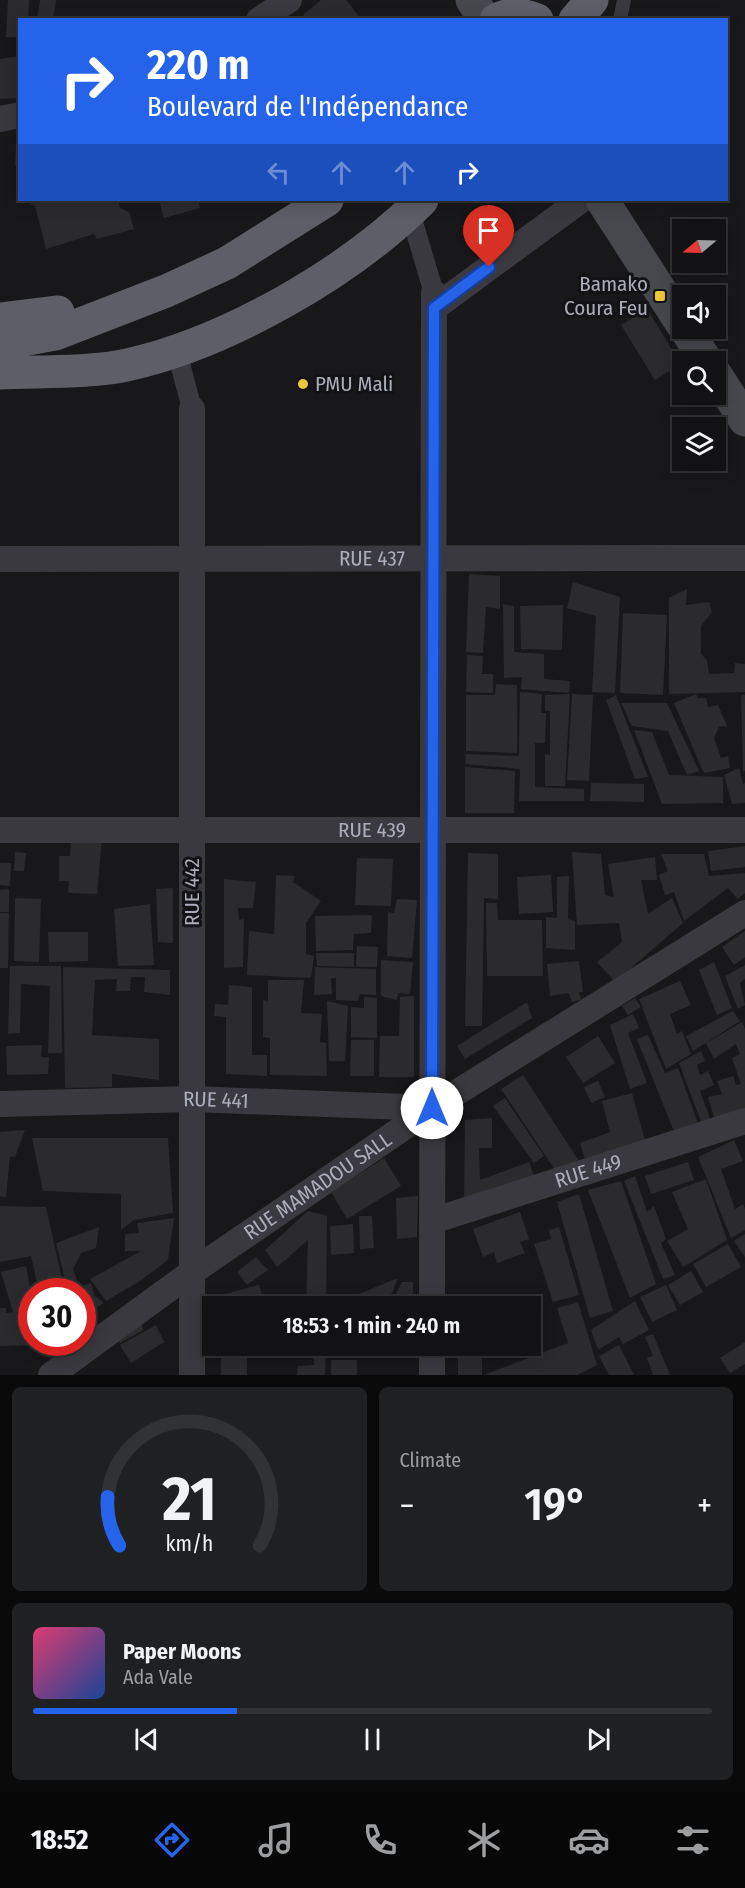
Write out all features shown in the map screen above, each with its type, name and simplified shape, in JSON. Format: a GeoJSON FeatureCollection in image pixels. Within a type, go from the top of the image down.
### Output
{"type":"FeatureCollection","features":[{"type":"Feature","properties":{"kind":"highway"},"geometry":{"type":"LineString","coordinates":[[577,18],[592,0]]}},
{"type":"Feature","properties":{"kind":"highway"},"geometry":{"type":"LineString","coordinates":[[0,344],[55,334],[166,291],[228,263],[325,201]]}},
{"type":"Feature","properties":{"kind":"highway"},"geometry":{"type":"LineString","coordinates":[[0,395],[53,386],[177,352],[253,318],[314,283],[366,248],[416,206]]}},
{"type":"Feature","properties":{"kind":"highway"},"geometry":{"type":"LineString","coordinates":[[0,319],[51,314],[166,291]]}},
{"type":"Feature","properties":{"kind":"highway"},"geometry":{"type":"LineString","coordinates":[[0,374],[124,366]]}},
{"type":"Feature","properties":{"kind":"main road"},"geometry":{"type":"LineString","coordinates":[[472,0],[510,14]]}},
{"type":"Feature","properties":{"kind":"main road"},"geometry":{"type":"LineString","coordinates":[[603,201],[672,308]]}},
{"type":"Feature","properties":{"kind":"main road"},"geometry":{"type":"LineString","coordinates":[[726,391],[745,420]]}},
{"type":"Feature","properties":{"kind":"street"},"geometry":{"type":"LineString","coordinates":[[262,18],[289,0]]}},
{"type":"Feature","properties":{"kind":"street"},"geometry":{"type":"LineString","coordinates":[[0,119],[18,115]]}},
{"type":"Feature","properties":{"kind":"street"},"geometry":{"type":"LineString","coordinates":[[434,301],[580,201]]}},
{"type":"Feature","properties":{"kind":"street"},"geometry":{"type":"LineString","coordinates":[[416,206],[434,301],[432,1296]]}},
{"type":"Feature","properties":{"kind":"street"},"geometry":{"type":"LineString","coordinates":[[177,352],[192,409]]}},
{"type":"Feature","properties":{"kind":"street","name":"RUE 442"},"geometry":{"type":"LineString","coordinates":[[192,409],[192,1375]]}},
{"type":"Feature","properties":{"kind":"street","name":"RUE 437"},"geometry":{"type":"LineString","coordinates":[[0,558],[745,558]]}},
{"type":"Feature","properties":{"kind":"street","name":"RUE 439"},"geometry":{"type":"LineString","coordinates":[[0,830],[745,830]]}},
{"type":"Feature","properties":{"kind":"street","name":"RUE MAMADOU SALL"},"geometry":{"type":"LineString","coordinates":[[51,1375],[192,1272],[432,1108],[745,913]]}},
{"type":"Feature","properties":{"kind":"street","name":"RUE 441"},"geometry":{"type":"LineString","coordinates":[[0,1104],[192,1099],[432,1108]]}},
{"type":"Feature","properties":{"kind":"street","name":"RUE 449"},"geometry":{"type":"LineString","coordinates":[[432,1221],[745,1121]]}},
{"type":"Feature","properties":{"kind":"street"},"geometry":{"type":"LineString","coordinates":[[432,1356],[432,1375]]}},
{"type":"Feature","properties":{"kind":"lane"},"geometry":{"type":"LineString","coordinates":[[620,18],[624,0]]}},
{"type":"Feature","properties":{"kind":"building"},"geometry":{"type":"Polygon","coordinates":[[[8,0],[29,0],[28,18],[18,18],[18,37],[6,37],[8,0]]]}},
{"type":"Feature","properties":{"kind":"building"},"geometry":{"type":"Polygon","coordinates":[[[40,0],[56,0],[53,18],[37,18],[40,0]]]}},
{"type":"Feature","properties":{"kind":"building"},"geometry":{"type":"Polygon","coordinates":[[[321,0],[346,0],[360,18],[305,18],[303,15],[321,0]]]}},
{"type":"Feature","properties":{"kind":"building"},"geometry":{"type":"Polygon","coordinates":[[[18,56],[18,98],[0,99],[0,59],[18,56]]]}},
{"type":"Feature","properties":{"kind":"building"},"geometry":{"type":"Polygon","coordinates":[[[16,146],[18,146],[18,168],[15,166],[16,146]]]}},
{"type":"Feature","properties":{"kind":"building"},"geometry":{"type":"Polygon","coordinates":[[[25,201],[118,201],[120,208],[129,212],[134,229],[97,239],[94,234],[46,249],[35,206],[25,201]]]}},
{"type":"Feature","properties":{"kind":"building"},"geometry":{"type":"Polygon","coordinates":[[[159,201],[198,201],[200,208],[164,218],[159,201]]]}},
{"type":"Feature","properties":{"kind":"building"},"geometry":{"type":"Polygon","coordinates":[[[647,309],[673,351],[672,370],[655,380],[621,325],[647,309]]]}},
{"type":"Feature","properties":{"kind":"building"},"geometry":{"type":"Polygon","coordinates":[[[469,574],[500,576],[500,609],[486,607],[483,653],[466,652],[469,574]]]}},
{"type":"Feature","properties":{"kind":"building"},"geometry":{"type":"Polygon","coordinates":[[[573,582],[620,597],[615,693],[592,692],[596,616],[567,608],[573,582]]]}},
{"type":"Feature","properties":{"kind":"building"},"geometry":{"type":"Polygon","coordinates":[[[687,589],[686,605],[709,602],[712,612],[701,626],[701,654],[707,660],[709,674],[734,673],[735,663],[745,664],[745,692],[669,694],[669,598],[687,589]]]}},
{"type":"Feature","properties":{"kind":"building"},"geometry":{"type":"Polygon","coordinates":[[[503,604],[514,606],[514,652],[544,654],[544,679],[570,681],[569,693],[521,689],[522,677],[504,678],[503,604]]]}},
{"type":"Feature","properties":{"kind":"building"},"geometry":{"type":"Polygon","coordinates":[[[563,605],[562,650],[521,649],[520,606],[563,605]]]}},
{"type":"Feature","properties":{"kind":"building"},"geometry":{"type":"Polygon","coordinates":[[[623,613],[667,615],[663,695],[620,693],[623,613]]]}},
{"type":"Feature","properties":{"kind":"building"},"geometry":{"type":"Polygon","coordinates":[[[467,655],[483,656],[482,674],[493,674],[493,693],[466,692],[467,655]]]}},
{"type":"Feature","properties":{"kind":"building"},"geometry":{"type":"Polygon","coordinates":[[[496,684],[517,685],[517,753],[466,751],[466,695],[495,695],[496,684]]]}},
{"type":"Feature","properties":{"kind":"building"},"geometry":{"type":"Polygon","coordinates":[[[520,692],[542,694],[541,713],[546,713],[545,743],[535,743],[535,787],[584,789],[584,801],[519,801],[520,769],[465,764],[466,754],[519,756],[520,692]]]}},
{"type":"Feature","properties":{"kind":"building"},"geometry":{"type":"Polygon","coordinates":[[[570,694],[565,786],[545,786],[545,754],[550,755],[550,711],[545,711],[545,695],[570,694]]]}},
{"type":"Feature","properties":{"kind":"building"},"geometry":{"type":"Polygon","coordinates":[[[572,694],[593,695],[589,781],[567,780],[572,694]]]}},
{"type":"Feature","properties":{"kind":"building"},"geometry":{"type":"Polygon","coordinates":[[[696,694],[698,698],[706,698],[708,707],[718,705],[727,726],[719,727],[714,738],[721,758],[728,756],[730,768],[704,773],[701,767],[674,703],[696,694]]]}},
{"type":"Feature","properties":{"kind":"building"},"geometry":{"type":"Polygon","coordinates":[[[616,695],[648,777],[635,779],[606,700],[616,695]]]}},
{"type":"Feature","properties":{"kind":"building"},"geometry":{"type":"Polygon","coordinates":[[[741,695],[745,695],[745,771],[743,771],[741,695]]]}},
{"type":"Feature","properties":{"kind":"building"},"geometry":{"type":"Polygon","coordinates":[[[621,703],[667,703],[699,771],[687,775],[668,731],[632,726],[621,703]]]}},
{"type":"Feature","properties":{"kind":"building"},"geometry":{"type":"Polygon","coordinates":[[[634,730],[652,732],[669,775],[723,777],[723,803],[662,804],[634,730]]]}},
{"type":"Feature","properties":{"kind":"building"},"geometry":{"type":"Polygon","coordinates":[[[465,767],[515,771],[514,813],[465,813],[465,767]]]}},
{"type":"Feature","properties":{"kind":"building"},"geometry":{"type":"Polygon","coordinates":[[[739,768],[743,784],[745,783],[745,803],[732,804],[724,775],[739,768]]]}},
{"type":"Feature","properties":{"kind":"building"},"geometry":{"type":"Polygon","coordinates":[[[591,783],[644,784],[644,802],[590,801],[591,783]]]}},
{"type":"Feature","properties":{"kind":"building"},"geometry":{"type":"Polygon","coordinates":[[[71,838],[102,838],[97,894],[68,893],[69,881],[59,881],[59,856],[70,856],[71,838]]]}},
{"type":"Feature","properties":{"kind":"building"},"geometry":{"type":"Polygon","coordinates":[[[745,846],[745,867],[711,871],[708,851],[745,846]]]}},
{"type":"Feature","properties":{"kind":"building"},"geometry":{"type":"Polygon","coordinates":[[[15,852],[26,853],[24,871],[14,871],[15,852]]]}},
{"type":"Feature","properties":{"kind":"building"},"geometry":{"type":"Polygon","coordinates":[[[572,852],[601,854],[605,895],[614,897],[608,864],[655,857],[657,880],[641,880],[648,914],[672,898],[683,923],[615,982],[597,962],[622,942],[619,923],[577,925],[572,852]]]}},
{"type":"Feature","properties":{"kind":"building"},"geometry":{"type":"Polygon","coordinates":[[[468,853],[498,854],[498,899],[484,898],[482,1026],[465,1026],[468,853]]]}},
{"type":"Feature","properties":{"kind":"building"},"geometry":{"type":"Polygon","coordinates":[[[661,854],[704,854],[709,876],[745,873],[745,893],[738,899],[728,888],[684,921],[674,892],[665,895],[659,875],[668,871],[661,854]]]}},
{"type":"Feature","properties":{"kind":"building"},"geometry":{"type":"Polygon","coordinates":[[[357,858],[393,859],[391,906],[355,905],[357,858]]]}},
{"type":"Feature","properties":{"kind":"building"},"geometry":{"type":"Polygon","coordinates":[[[0,863],[11,863],[10,886],[0,885],[0,863]]]}},
{"type":"Feature","properties":{"kind":"building"},"geometry":{"type":"Polygon","coordinates":[[[276,875],[295,876],[293,882],[321,901],[306,923],[306,954],[314,956],[311,978],[247,975],[249,931],[274,934],[276,875]]]}},
{"type":"Feature","properties":{"kind":"building"},"geometry":{"type":"Polygon","coordinates":[[[551,875],[553,912],[519,914],[517,877],[551,875]]]}},
{"type":"Feature","properties":{"kind":"building"},"geometry":{"type":"Polygon","coordinates":[[[569,876],[568,919],[575,921],[575,950],[546,948],[546,917],[557,918],[557,877],[569,876]]]}},
{"type":"Feature","properties":{"kind":"building"},"geometry":{"type":"Polygon","coordinates":[[[224,879],[256,882],[253,908],[238,908],[239,920],[244,919],[243,967],[224,968],[224,879]]]}},
{"type":"Feature","properties":{"kind":"building"},"geometry":{"type":"Polygon","coordinates":[[[173,888],[173,943],[158,942],[156,889],[173,888]]]}},
{"type":"Feature","properties":{"kind":"building"},"geometry":{"type":"Polygon","coordinates":[[[9,889],[9,912],[0,912],[0,890],[9,889]]]}},
{"type":"Feature","properties":{"kind":"building"},"geometry":{"type":"Polygon","coordinates":[[[15,898],[41,899],[39,962],[14,961],[15,898]]]}},
{"type":"Feature","properties":{"kind":"building"},"geometry":{"type":"Polygon","coordinates":[[[397,899],[417,900],[412,958],[387,956],[388,912],[394,913],[397,899]]]}},
{"type":"Feature","properties":{"kind":"building"},"geometry":{"type":"Polygon","coordinates":[[[486,903],[497,903],[498,920],[542,920],[543,976],[487,976],[486,903]]]}},
{"type":"Feature","properties":{"kind":"building"},"geometry":{"type":"Polygon","coordinates":[[[150,904],[154,965],[118,966],[114,909],[150,904]]]}},
{"type":"Feature","properties":{"kind":"building"},"geometry":{"type":"Polygon","coordinates":[[[0,913],[9,913],[8,968],[0,968],[0,913]]]}},
{"type":"Feature","properties":{"kind":"building"},"geometry":{"type":"Polygon","coordinates":[[[372,915],[371,933],[354,934],[353,950],[316,951],[315,916],[372,915]]]}},
{"type":"Feature","properties":{"kind":"building"},"geometry":{"type":"Polygon","coordinates":[[[745,931],[745,957],[734,965],[722,947],[745,931]]]}},
{"type":"Feature","properties":{"kind":"building"},"geometry":{"type":"Polygon","coordinates":[[[48,932],[88,932],[88,961],[49,962],[48,932]]]}},
{"type":"Feature","properties":{"kind":"building"},"geometry":{"type":"Polygon","coordinates":[[[357,946],[378,947],[377,967],[356,967],[357,946]]]}},
{"type":"Feature","properties":{"kind":"building"},"geometry":{"type":"Polygon","coordinates":[[[316,953],[354,953],[354,967],[317,966],[316,953]]]}},
{"type":"Feature","properties":{"kind":"building"},"geometry":{"type":"Polygon","coordinates":[[[381,960],[413,962],[410,994],[398,993],[397,1000],[381,996],[381,960]]]}},
{"type":"Feature","properties":{"kind":"building"},"geometry":{"type":"Polygon","coordinates":[[[579,961],[583,992],[579,992],[581,1000],[572,1002],[569,993],[550,996],[547,964],[579,961]]]}},
{"type":"Feature","properties":{"kind":"building"},"geometry":{"type":"Polygon","coordinates":[[[714,962],[732,1008],[717,1015],[699,970],[714,962]]]}},
{"type":"Feature","properties":{"kind":"building"},"geometry":{"type":"Polygon","coordinates":[[[745,965],[745,979],[740,983],[745,1005],[738,1009],[725,976],[745,965]]]}},
{"type":"Feature","properties":{"kind":"building"},"geometry":{"type":"Polygon","coordinates":[[[10,966],[61,966],[62,1053],[48,1053],[50,986],[21,984],[20,1033],[8,1034],[10,966]]]}},
{"type":"Feature","properties":{"kind":"building"},"geometry":{"type":"Polygon","coordinates":[[[63,967],[170,970],[170,995],[144,992],[145,977],[131,977],[130,991],[116,991],[117,979],[95,980],[92,1035],[159,1039],[159,1080],[112,1074],[112,1087],[65,1088],[63,967]]]}},
{"type":"Feature","properties":{"kind":"building"},"geometry":{"type":"Polygon","coordinates":[[[315,967],[376,969],[376,995],[360,994],[358,1001],[336,1000],[336,978],[331,978],[332,994],[314,995],[315,967]]]}},
{"type":"Feature","properties":{"kind":"building"},"geometry":{"type":"Polygon","coordinates":[[[268,980],[304,980],[301,1013],[322,1014],[320,1042],[326,1043],[327,1076],[270,1075],[270,1038],[263,1037],[263,1000],[268,1001],[268,980]]]}},
{"type":"Feature","properties":{"kind":"building"},"geometry":{"type":"Polygon","coordinates":[[[680,981],[691,1005],[670,1014],[677,1034],[682,1031],[691,1054],[666,1069],[639,999],[680,981]]]}},
{"type":"Feature","properties":{"kind":"building"},"geometry":{"type":"Polygon","coordinates":[[[229,985],[252,987],[252,1055],[267,1055],[267,1076],[226,1074],[226,1017],[214,1016],[215,1004],[228,1005],[229,985]]]}},
{"type":"Feature","properties":{"kind":"building"},"geometry":{"type":"Polygon","coordinates":[[[414,996],[414,1077],[379,1077],[380,1036],[399,1036],[400,997],[414,996]]]}},
{"type":"Feature","properties":{"kind":"building"},"geometry":{"type":"Polygon","coordinates":[[[364,997],[377,998],[377,1038],[351,1037],[351,1007],[364,1008],[364,997]]]}},
{"type":"Feature","properties":{"kind":"building"},"geometry":{"type":"Polygon","coordinates":[[[635,998],[641,1007],[628,1015],[622,1006],[635,998]]]}},
{"type":"Feature","properties":{"kind":"building"},"geometry":{"type":"Polygon","coordinates":[[[327,1001],[348,1006],[345,1061],[329,1061],[327,1001]]]}},
{"type":"Feature","properties":{"kind":"building"},"geometry":{"type":"Polygon","coordinates":[[[527,1002],[532,1018],[465,1059],[457,1046],[527,1002]]]}},
{"type":"Feature","properties":{"kind":"building"},"geometry":{"type":"Polygon","coordinates":[[[733,1011],[740,1021],[693,1051],[686,1036],[733,1011]]]}},
{"type":"Feature","properties":{"kind":"building"},"geometry":{"type":"Polygon","coordinates":[[[633,1014],[639,1028],[628,1033],[647,1083],[630,1089],[610,1025],[633,1014]]]}},
{"type":"Feature","properties":{"kind":"building"},"geometry":{"type":"Polygon","coordinates":[[[742,1022],[745,1029],[745,1113],[716,1124],[708,1097],[722,1094],[717,1081],[733,1076],[736,1085],[741,1084],[732,1058],[740,1054],[736,1044],[714,1059],[706,1043],[742,1022]]]}},
{"type":"Feature","properties":{"kind":"building"},"geometry":{"type":"Polygon","coordinates":[[[648,1035],[665,1073],[678,1068],[699,1126],[675,1134],[637,1039],[648,1035]]]}},
{"type":"Feature","properties":{"kind":"building"},"geometry":{"type":"Polygon","coordinates":[[[598,1036],[615,1063],[583,1083],[566,1057],[598,1036]]]}},
{"type":"Feature","properties":{"kind":"building"},"geometry":{"type":"Polygon","coordinates":[[[351,1040],[374,1040],[374,1076],[350,1076],[351,1040]]]}},
{"type":"Feature","properties":{"kind":"building"},"geometry":{"type":"Polygon","coordinates":[[[42,1045],[41,1057],[49,1057],[48,1074],[7,1075],[6,1046],[42,1045]]]}},
{"type":"Feature","properties":{"kind":"building"},"geometry":{"type":"Polygon","coordinates":[[[701,1051],[705,1061],[697,1065],[700,1075],[708,1071],[714,1085],[700,1091],[711,1121],[702,1124],[679,1063],[701,1051]]]}},
{"type":"Feature","properties":{"kind":"building"},"geometry":{"type":"Polygon","coordinates":[[[523,1075],[579,1161],[557,1173],[501,1089],[523,1075]]]}},
{"type":"Feature","properties":{"kind":"building"},"geometry":{"type":"Polygon","coordinates":[[[598,1081],[605,1097],[591,1103],[584,1087],[598,1081]]]}},
{"type":"Feature","properties":{"kind":"building"},"geometry":{"type":"Polygon","coordinates":[[[632,1093],[646,1144],[586,1163],[580,1143],[610,1132],[602,1101],[632,1093]]]}},
{"type":"Feature","properties":{"kind":"building"},"geometry":{"type":"Polygon","coordinates":[[[505,1098],[544,1156],[534,1163],[493,1106],[505,1098]]]}},
{"type":"Feature","properties":{"kind":"building"},"geometry":{"type":"Polygon","coordinates":[[[492,1118],[492,1148],[479,1148],[480,1180],[529,1162],[534,1176],[464,1201],[465,1120],[492,1118]]]}},
{"type":"Feature","properties":{"kind":"building"},"geometry":{"type":"Polygon","coordinates":[[[25,1130],[15,1157],[10,1156],[6,1197],[0,1196],[0,1132],[25,1130]]]}},
{"type":"Feature","properties":{"kind":"building"},"geometry":{"type":"Polygon","coordinates":[[[32,1138],[168,1138],[173,1213],[134,1220],[121,1230],[121,1194],[43,1191],[32,1138]]]}},
{"type":"Feature","properties":{"kind":"building"},"geometry":{"type":"Polygon","coordinates":[[[734,1140],[743,1161],[721,1169],[735,1209],[743,1204],[745,1209],[745,1230],[731,1238],[698,1157],[734,1140]]]}},
{"type":"Feature","properties":{"kind":"building"},"geometry":{"type":"Polygon","coordinates":[[[384,1158],[401,1186],[347,1219],[331,1192],[384,1158]]]}},
{"type":"Feature","properties":{"kind":"building"},"geometry":{"type":"Polygon","coordinates":[[[688,1162],[694,1180],[651,1194],[645,1176],[688,1162]]]}},
{"type":"Feature","properties":{"kind":"building"},"geometry":{"type":"Polygon","coordinates":[[[635,1176],[647,1212],[654,1206],[666,1239],[661,1243],[675,1275],[663,1279],[624,1181],[635,1176]]]}},
{"type":"Feature","properties":{"kind":"building"},"geometry":{"type":"Polygon","coordinates":[[[706,1179],[727,1240],[683,1267],[667,1241],[688,1229],[672,1192],[706,1179]]]}},
{"type":"Feature","properties":{"kind":"building"},"geometry":{"type":"Polygon","coordinates":[[[621,1181],[656,1284],[630,1298],[588,1190],[621,1181]]]}},
{"type":"Feature","properties":{"kind":"building"},"geometry":{"type":"Polygon","coordinates":[[[579,1194],[613,1311],[590,1318],[557,1202],[579,1194]]]}},
{"type":"Feature","properties":{"kind":"building"},"geometry":{"type":"Polygon","coordinates":[[[418,1196],[417,1237],[397,1239],[396,1198],[418,1196]]]}},
{"type":"Feature","properties":{"kind":"building"},"geometry":{"type":"Polygon","coordinates":[[[0,1206],[46,1207],[62,1278],[36,1278],[31,1256],[0,1262],[0,1206]]]}},
{"type":"Feature","properties":{"kind":"building"},"geometry":{"type":"Polygon","coordinates":[[[308,1211],[327,1216],[326,1296],[306,1296],[308,1240],[277,1267],[265,1250],[308,1211]]]}},
{"type":"Feature","properties":{"kind":"building"},"geometry":{"type":"Polygon","coordinates":[[[520,1212],[529,1239],[520,1242],[525,1253],[497,1263],[494,1252],[483,1257],[473,1229],[520,1212]]]}},
{"type":"Feature","properties":{"kind":"building"},"geometry":{"type":"Polygon","coordinates":[[[359,1216],[372,1216],[374,1248],[360,1249],[359,1216]]]}},
{"type":"Feature","properties":{"kind":"building"},"geometry":{"type":"Polygon","coordinates":[[[174,1218],[168,1260],[140,1281],[106,1301],[96,1287],[96,1278],[92,1278],[141,1251],[125,1251],[125,1234],[139,1233],[137,1223],[174,1218]]]}},
{"type":"Feature","properties":{"kind":"building"},"geometry":{"type":"Polygon","coordinates":[[[353,1224],[354,1253],[331,1255],[330,1226],[353,1224]]]}},
{"type":"Feature","properties":{"kind":"building"},"geometry":{"type":"Polygon","coordinates":[[[99,1227],[96,1248],[81,1253],[73,1269],[76,1278],[65,1278],[56,1243],[99,1227]]]}},
{"type":"Feature","properties":{"kind":"building"},"geometry":{"type":"Polygon","coordinates":[[[559,1227],[579,1295],[553,1302],[534,1244],[551,1239],[549,1230],[559,1227]]]}},
{"type":"Feature","properties":{"kind":"building"},"geometry":{"type":"Polygon","coordinates":[[[745,1234],[745,1257],[734,1241],[745,1234]]]}},
{"type":"Feature","properties":{"kind":"building"},"geometry":{"type":"Polygon","coordinates":[[[728,1244],[741,1267],[706,1287],[693,1264],[728,1244]]]}},
{"type":"Feature","properties":{"kind":"building"},"geometry":{"type":"Polygon","coordinates":[[[256,1257],[268,1270],[247,1285],[237,1272],[256,1257]]]}},
{"type":"Feature","properties":{"kind":"building"},"geometry":{"type":"Polygon","coordinates":[[[26,1266],[28,1278],[18,1278],[18,1345],[0,1346],[0,1308],[6,1308],[6,1313],[13,1312],[1,1272],[26,1266]]]}},
{"type":"Feature","properties":{"kind":"building"},"geometry":{"type":"Polygon","coordinates":[[[691,1271],[703,1292],[680,1305],[668,1285],[691,1271]]]}},
{"type":"Feature","properties":{"kind":"building"},"geometry":{"type":"Polygon","coordinates":[[[398,1278],[392,1293],[385,1296],[354,1296],[398,1278]]]}},
{"type":"Feature","properties":{"kind":"building"},"geometry":{"type":"Polygon","coordinates":[[[402,1282],[413,1282],[413,1296],[395,1296],[402,1282]]]}},
{"type":"Feature","properties":{"kind":"building"},"geometry":{"type":"Polygon","coordinates":[[[259,1285],[262,1296],[221,1296],[259,1285]]]}},
{"type":"Feature","properties":{"kind":"building"},"geometry":{"type":"Polygon","coordinates":[[[666,1285],[677,1310],[652,1322],[640,1297],[666,1285]]]}},
{"type":"Feature","properties":{"kind":"building"},"geometry":{"type":"Polygon","coordinates":[[[96,1297],[104,1303],[96,1308],[96,1297]]]}},
{"type":"Feature","properties":{"kind":"building"},"geometry":{"type":"Polygon","coordinates":[[[635,1301],[649,1330],[623,1344],[619,1337],[598,1350],[591,1330],[635,1301]]]}},
{"type":"Feature","properties":{"kind":"building"},"geometry":{"type":"Polygon","coordinates":[[[578,1302],[597,1365],[577,1375],[484,1375],[534,1356],[541,1356],[541,1353],[568,1343],[557,1308],[578,1302]]]}},
{"type":"Feature","properties":{"kind":"building"},"geometry":{"type":"Polygon","coordinates":[[[138,1320],[144,1330],[120,1343],[115,1334],[138,1320]]]}},
{"type":"Feature","properties":{"kind":"building"},"geometry":{"type":"Polygon","coordinates":[[[156,1325],[164,1342],[131,1363],[120,1345],[156,1325]]]}},
{"type":"Feature","properties":{"kind":"building"},"geometry":{"type":"Polygon","coordinates":[[[653,1334],[670,1375],[653,1375],[647,1358],[653,1356],[645,1337],[653,1334]]]}},
{"type":"Feature","properties":{"kind":"building"},"geometry":{"type":"Polygon","coordinates":[[[745,1342],[745,1364],[730,1373],[720,1358],[745,1342]]]}},
{"type":"Feature","properties":{"kind":"building"},"geometry":{"type":"Polygon","coordinates":[[[619,1345],[634,1375],[609,1375],[599,1356],[619,1345]]]}},
{"type":"Feature","properties":{"kind":"building"},"geometry":{"type":"Polygon","coordinates":[[[221,1356],[247,1356],[247,1375],[221,1375],[221,1356]]]}},
{"type":"Feature","properties":{"kind":"building"},"geometry":{"type":"Polygon","coordinates":[[[314,1356],[326,1356],[325,1375],[297,1375],[298,1366],[314,1365],[314,1356]]]}},
{"type":"Feature","properties":{"kind":"building"},"geometry":{"type":"Polygon","coordinates":[[[458,1356],[482,1356],[482,1375],[458,1375],[458,1356]]]}},
{"type":"Feature","properties":{"kind":"building"},"geometry":{"type":"Polygon","coordinates":[[[331,1360],[357,1360],[357,1375],[331,1375],[331,1360]]]}},
{"type":"Feature","properties":{"kind":"place","name":"Bamako Coura Feu"},"geometry":{"type":"Point","coordinates":[660,296]}},
{"type":"Feature","properties":{"kind":"place","name":"PMU Mali"},"geometry":{"type":"Point","coordinates":[303,384]}},
{"type":"Feature","properties":{"kind":"route"},"geometry":{"type":"LineString","coordinates":[[432,1108],[434,308],[489,267]]}}]}
